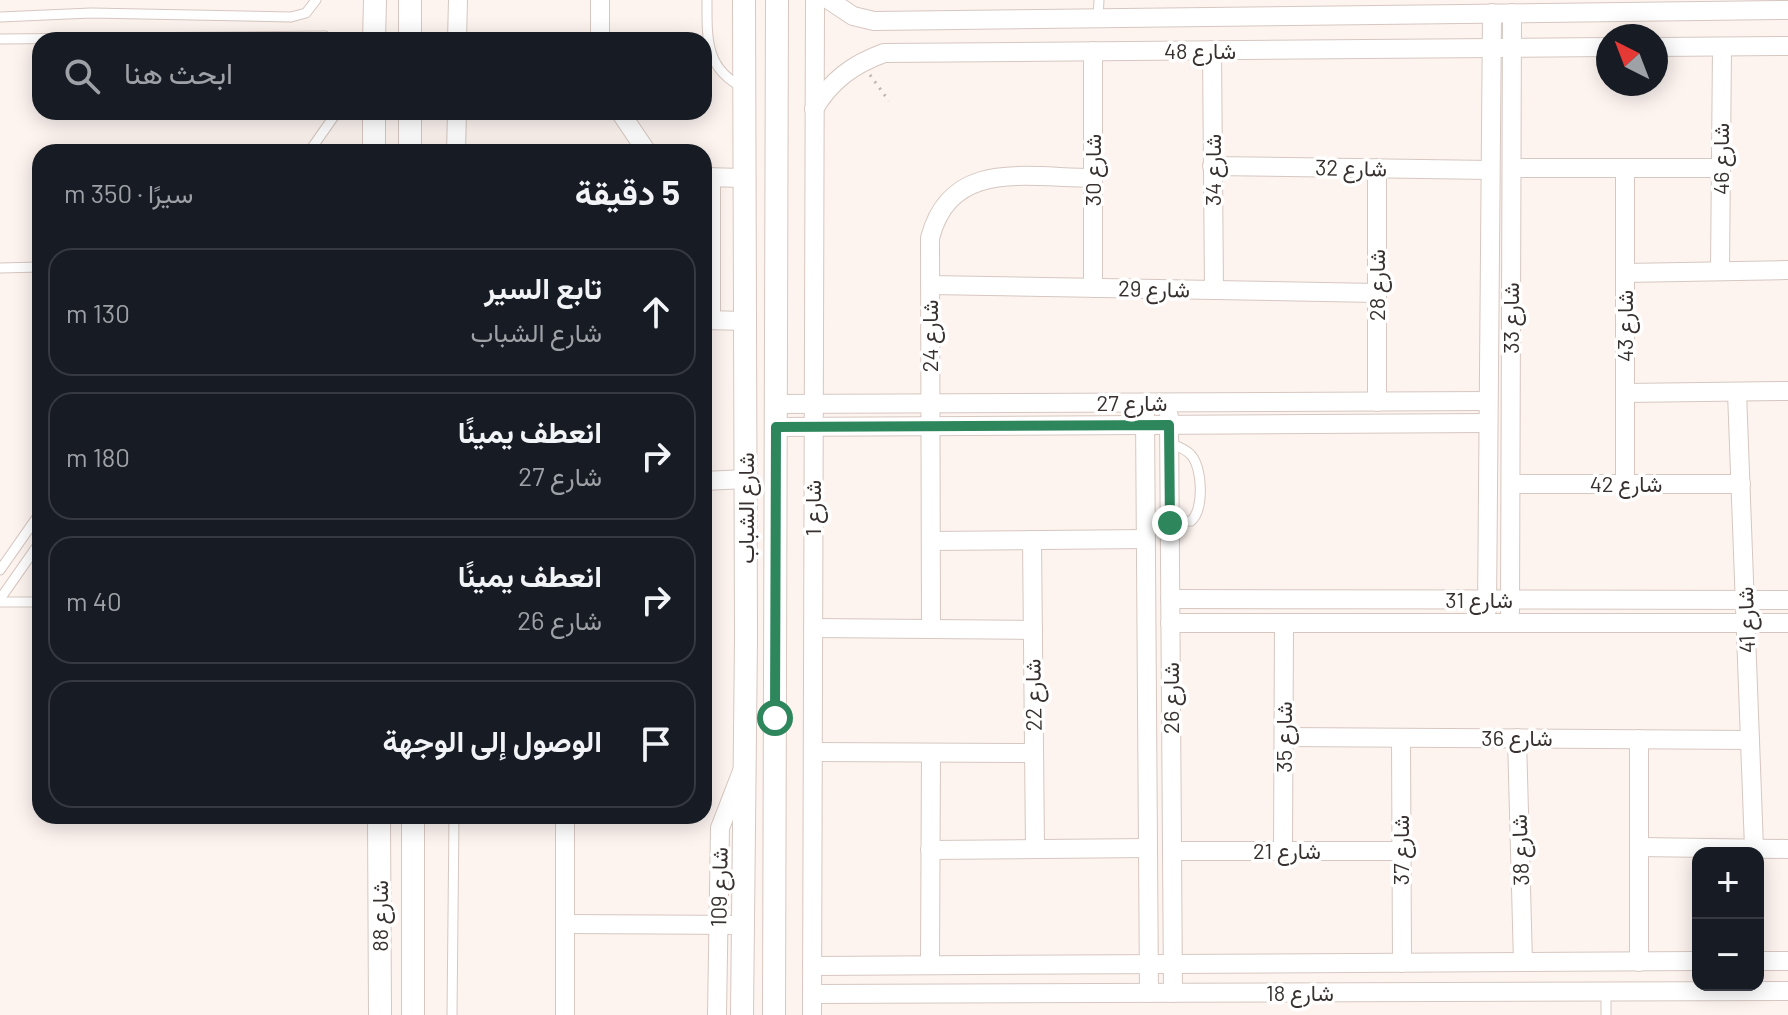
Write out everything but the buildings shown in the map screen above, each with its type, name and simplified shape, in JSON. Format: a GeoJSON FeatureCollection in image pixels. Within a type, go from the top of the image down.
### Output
{"type":"FeatureCollection","features":[{"type":"Feature","properties":{"kind":"street"},"geometry":{"type":"LineString","coordinates":[[374,32],[375,0]]}},
{"type":"Feature","properties":{"kind":"street"},"geometry":{"type":"LineString","coordinates":[[410,0],[410,32]]}},
{"type":"Feature","properties":{"kind":"street"},"geometry":{"type":"LineString","coordinates":[[457,32],[458,0]]}},
{"type":"Feature","properties":{"kind":"street"},"geometry":{"type":"LineString","coordinates":[[600,0],[600,32]]}},
{"type":"Feature","properties":{"kind":"street","name":"شارع الشباب"},"geometry":{"type":"LineString","coordinates":[[742,1015],[746,764],[744,0]]}},
{"type":"Feature","properties":{"kind":"street","name":"شارع الشباب"},"geometry":{"type":"LineString","coordinates":[[774,1015],[777,0]]}},
{"type":"Feature","properties":{"kind":"street","name":"شارع 1"},"geometry":{"type":"LineString","coordinates":[[812,1015],[815,0]]}},
{"type":"Feature","properties":{"kind":"street","name":"شارع 48"},"geometry":{"type":"LineString","coordinates":[[829,0],[853,16],[874,21],[1099,9],[1492,13],[1788,10]]}},
{"type":"Feature","properties":{"kind":"street","name":"شارع 33"},"geometry":{"type":"LineString","coordinates":[[1487,623],[1492,13]]}},
{"type":"Feature","properties":{"kind":"street","name":"شارع 33"},"geometry":{"type":"LineString","coordinates":[[1510,623],[1512,13]]}},
{"type":"Feature","properties":{"kind":"street"},"geometry":{"type":"LineString","coordinates":[[1668,47],[1788,46]]}},
{"type":"Feature","properties":{"kind":"street","name":"شارع 48"},"geometry":{"type":"LineString","coordinates":[[814,109],[840,76],[861,62],[884,53],[1596,47]]}},
{"type":"Feature","properties":{"kind":"street","name":"شارع 46"},"geometry":{"type":"LineString","coordinates":[[1720,271],[1722,47]]}},
{"type":"Feature","properties":{"kind":"street","name":"شارع 34"},"geometry":{"type":"LineString","coordinates":[[1212,50],[1214,290]]}},
{"type":"Feature","properties":{"kind":"street","name":"شارع 30"},"geometry":{"type":"LineString","coordinates":[[1093,51],[1093,288]]}},
{"type":"Feature","properties":{"kind":"street"},"geometry":{"type":"LineString","coordinates":[[744,85],[777,81]]}},
{"type":"Feature","properties":{"kind":"street"},"geometry":{"type":"LineString","coordinates":[[374,120],[374,144]]}},
{"type":"Feature","properties":{"kind":"street"},"geometry":{"type":"LineString","coordinates":[[410,120],[410,144]]}},
{"type":"Feature","properties":{"kind":"street"},"geometry":{"type":"LineString","coordinates":[[456,144],[457,120]]}},
{"type":"Feature","properties":{"kind":"street"},"geometry":{"type":"LineString","coordinates":[[625,120],[642,144]]}},
{"type":"Feature","properties":{"kind":"street","name":"شارع 32"},"geometry":{"type":"LineString","coordinates":[[1212,166],[1490,170]]}},
{"type":"Feature","properties":{"kind":"street","name":"شارع 28"},"geometry":{"type":"LineString","coordinates":[[1377,168],[1377,402]]}},
{"type":"Feature","properties":{"kind":"street"},"geometry":{"type":"LineString","coordinates":[[1512,168],[1721,168]]}},
{"type":"Feature","properties":{"kind":"street","name":"شارع 43"},"geometry":{"type":"LineString","coordinates":[[1625,168],[1625,484]]}},
{"type":"Feature","properties":{"kind":"street"},"geometry":{"type":"LineString","coordinates":[[712,177],[743,178]]}},
{"type":"Feature","properties":{"kind":"street","name":"شارع 24"},"geometry":{"type":"LineString","coordinates":[[931,629],[930,238],[935,218],[947,199],[963,186],[983,178],[1093,178]]}},
{"type":"Feature","properties":{"kind":"street"},"geometry":{"type":"LineString","coordinates":[[1625,273],[1788,270]]}},
{"type":"Feature","properties":{"kind":"street","name":"شارع 29"},"geometry":{"type":"LineString","coordinates":[[930,285],[1377,293]]}},
{"type":"Feature","properties":{"kind":"street"},"geometry":{"type":"LineString","coordinates":[[712,320],[745,321]]}},
{"type":"Feature","properties":{"kind":"street"},"geometry":{"type":"LineString","coordinates":[[1625,393],[1788,391]]}},
{"type":"Feature","properties":{"kind":"street","name":"شارع 41"},"geometry":{"type":"LineString","coordinates":[[1737,392],[1754,847]]}},
{"type":"Feature","properties":{"kind":"street","name":"شارع 27"},"geometry":{"type":"LineString","coordinates":[[776,415],[814,404],[1488,401]]}},
{"type":"Feature","properties":{"kind":"street","name":"شارع 26"},"geometry":{"type":"LineString","coordinates":[[1145,403],[1149,993]]}},
{"type":"Feature","properties":{"kind":"street","name":"شارع 26"},"geometry":{"type":"LineString","coordinates":[[1169,403],[1173,993]]}},
{"type":"Feature","properties":{"kind":"street","name":"شارع 27"},"geometry":{"type":"LineString","coordinates":[[776,415],[814,426],[1145,425],[1169,434],[1488,423]]}},
{"type":"Feature","properties":{"kind":"street"},"geometry":{"type":"LineString","coordinates":[[712,481],[746,479]]}},
{"type":"Feature","properties":{"kind":"street","name":"شارع 42"},"geometry":{"type":"LineString","coordinates":[[1511,484],[1741,484]]}},
{"type":"Feature","properties":{"kind":"street"},"geometry":{"type":"LineString","coordinates":[[931,541],[1146,539]]}},
{"type":"Feature","properties":{"kind":"street","name":"شارع 22"},"geometry":{"type":"LineString","coordinates":[[1032,540],[1035,849]]}},
{"type":"Feature","properties":{"kind":"street","name":"شارع 31"},"geometry":{"type":"LineString","coordinates":[[1170,599],[1788,600]]}},
{"type":"Feature","properties":{"kind":"street","name":"شارع 31"},"geometry":{"type":"LineString","coordinates":[[1170,623],[1788,623]]}},
{"type":"Feature","properties":{"kind":"street","name":"شارع 35"},"geometry":{"type":"LineString","coordinates":[[1283,851],[1284,623]]}},
{"type":"Feature","properties":{"kind":"street"},"geometry":{"type":"LineString","coordinates":[[813,628],[1033,630]]}},
{"type":"Feature","properties":{"kind":"street","name":"شارع 36"},"geometry":{"type":"LineString","coordinates":[[1284,737],[1750,740]]}},
{"type":"Feature","properties":{"kind":"street","name":"شارع 37"},"geometry":{"type":"LineString","coordinates":[[1401,738],[1402,963]]}},
{"type":"Feature","properties":{"kind":"street","name":"شارع 38"},"geometry":{"type":"LineString","coordinates":[[1517,738],[1523,962]]}},
{"type":"Feature","properties":{"kind":"street"},"geometry":{"type":"LineString","coordinates":[[1639,739],[1639,962]]}},
{"type":"Feature","properties":{"kind":"street"},"geometry":{"type":"LineString","coordinates":[[813,752],[1034,753]]}},
{"type":"Feature","properties":{"kind":"street"},"geometry":{"type":"LineString","coordinates":[[930,965],[931,753]]}},
{"type":"Feature","properties":{"kind":"street","name":"شارع 109"},"geometry":{"type":"LineString","coordinates":[[717,1015],[720,828],[746,764]]}},
{"type":"Feature","properties":{"kind":"street","name":"شارع 88"},"geometry":{"type":"LineString","coordinates":[[379,824],[380,1015]]}},
{"type":"Feature","properties":{"kind":"street","name":"شارع 88"},"geometry":{"type":"LineString","coordinates":[[413,824],[413,1015]]}},
{"type":"Feature","properties":{"kind":"street"},"geometry":{"type":"LineString","coordinates":[[565,824],[565,1015]]}},
{"type":"Feature","properties":{"kind":"street"},"geometry":{"type":"LineString","coordinates":[[1639,847],[1692,847]]}},
{"type":"Feature","properties":{"kind":"street"},"geometry":{"type":"LineString","coordinates":[[930,850],[1148,848]]}},
{"type":"Feature","properties":{"kind":"street"},"geometry":{"type":"LineString","coordinates":[[1764,848],[1788,849]]}},
{"type":"Feature","properties":{"kind":"street","name":"شارع 21"},"geometry":{"type":"LineString","coordinates":[[1172,851],[1401,851]]}},
{"type":"Feature","properties":{"kind":"street"},"geometry":{"type":"LineString","coordinates":[[745,873],[775,871]]}},
{"type":"Feature","properties":{"kind":"street"},"geometry":{"type":"LineString","coordinates":[[566,924],[744,925]]}},
{"type":"Feature","properties":{"kind":"street","name":"شارع 18"},"geometry":{"type":"LineString","coordinates":[[812,966],[1692,961]]}},
{"type":"Feature","properties":{"kind":"street"},"geometry":{"type":"LineString","coordinates":[[1764,961],[1788,961]]}},
{"type":"Feature","properties":{"kind":"street","name":"شارع 18"},"geometry":{"type":"LineString","coordinates":[[812,994],[1788,991]]}},
{"type":"Feature","properties":{"kind":"lane"},"geometry":{"type":"LineString","coordinates":[[0,17],[91,13],[291,17],[306,13],[316,0]]}},
{"type":"Feature","properties":{"kind":"lane"},"geometry":{"type":"LineString","coordinates":[[707,0],[707,32]]}},
{"type":"Feature","properties":{"kind":"lane"},"geometry":{"type":"LineString","coordinates":[[0,39],[32,38]]}},
{"type":"Feature","properties":{"kind":"lane"},"geometry":{"type":"LineString","coordinates":[[712,59],[732,82],[744,85]]}},
{"type":"Feature","properties":{"kind":"lane"},"geometry":{"type":"LineString","coordinates":[[315,144],[331,120]]}},
{"type":"Feature","properties":{"kind":"lane"},"geometry":{"type":"LineString","coordinates":[[0,268],[32,267]]}},
{"type":"Feature","properties":{"kind":"lane"},"geometry":{"type":"LineString","coordinates":[[1169,434],[1196,463],[1199,510],[1191,521],[1170,523]]}},
{"type":"Feature","properties":{"kind":"lane"},"geometry":{"type":"LineString","coordinates":[[0,570],[32,524]]}},
{"type":"Feature","properties":{"kind":"lane"},"geometry":{"type":"LineString","coordinates":[[0,600],[32,554]]}},
{"type":"Feature","properties":{"kind":"lane"},"geometry":{"type":"LineString","coordinates":[[0,600],[32,602]]}},
{"type":"Feature","properties":{"kind":"lane"},"geometry":{"type":"LineString","coordinates":[[452,1015],[454,824]]}},
{"type":"Feature","properties":{"kind":"lane"},"geometry":{"type":"LineString","coordinates":[[1606,992],[1606,1015]]}},
{"type":"Feature","properties":{"kind":"path"},"geometry":{"type":"LineString","coordinates":[[861,62],[889,101]]}},
{"type":"Feature","properties":{"kind":"route"},"geometry":{"type":"LineString","coordinates":[[775,718],[776,427],[1169,425],[1170,523]]}}]}
